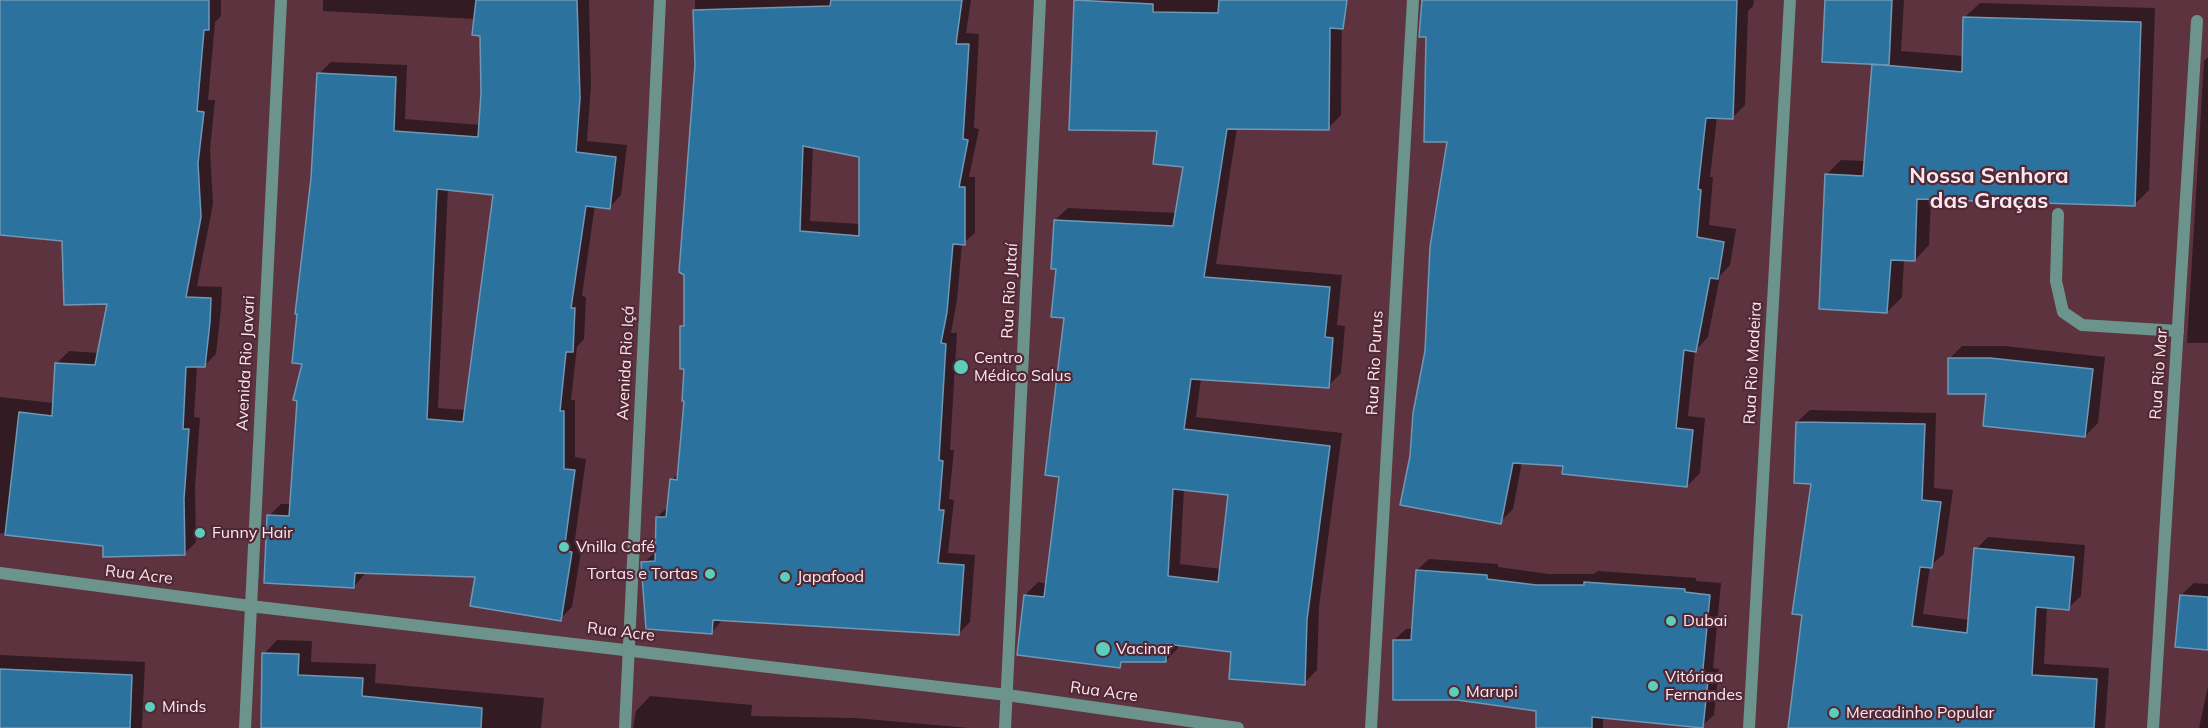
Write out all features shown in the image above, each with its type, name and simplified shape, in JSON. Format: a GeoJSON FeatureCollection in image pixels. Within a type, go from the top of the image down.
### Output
{"type":"FeatureCollection","features":[{"type":"Feature","properties":{"kind":"street","name":"Avenida Rio Javari"},"geometry":{"type":"LineString","coordinates":[[245,728],[281,0]]}},
{"type":"Feature","properties":{"kind":"street","name":"Avenida Rio Içá"},"geometry":{"type":"LineString","coordinates":[[625,728],[660,0]]}},
{"type":"Feature","properties":{"kind":"street","name":"Rua Rio Jutaí"},"geometry":{"type":"LineString","coordinates":[[1005,728],[1040,0]]}},
{"type":"Feature","properties":{"kind":"street","name":"Rua Rio Purus"},"geometry":{"type":"LineString","coordinates":[[1371,728],[1413,0]]}},
{"type":"Feature","properties":{"kind":"street","name":"Rua Rio Madeira"},"geometry":{"type":"LineString","coordinates":[[1749,728],[1790,0]]}},
{"type":"Feature","properties":{"kind":"street","name":"Rua Rio Mar"},"geometry":{"type":"LineString","coordinates":[[2153,728],[2197,21]]}},
{"type":"Feature","properties":{"kind":"street"},"geometry":{"type":"LineString","coordinates":[[2058,214],[2056,281],[2063,312],[2082,325],[2178,331]]}},
{"type":"Feature","properties":{"kind":"street","name":"Rua Acre"},"geometry":{"type":"LineString","coordinates":[[0,573],[250,606],[1007,695],[1238,728]]}},
{"type":"Feature","properties":{"kind":"building"},"geometry":{"type":"Polygon","coordinates":[[[0,0],[209,0],[209,30],[204,30],[197,111],[204,112],[198,163],[201,217],[186,297],[211,298],[210,322],[205,367],[186,367],[183,429],[189,429],[184,499],[185,555],[103,557],[103,546],[5,535],[19,412],[52,416],[55,363],[95,365],[107,304],[64,305],[62,241],[0,235],[0,0]]]}},
{"type":"Feature","properties":{"kind":"building"},"geometry":{"type":"Polygon","coordinates":[[[476,0],[577,0],[580,98],[576,152],[616,157],[610,209],[586,206],[571,308],[575,308],[573,352],[566,352],[560,411],[564,411],[564,469],[575,470],[564,551],[572,552],[561,621],[470,606],[475,577],[355,573],[354,588],[264,583],[267,515],[289,516],[297,401],[293,400],[302,364],[292,363],[297,314],[295,314],[311,178],[317,73],[396,77],[394,131],[478,137],[481,93],[480,36],[472,35],[476,0]],[[437,189],[427,419],[463,422],[493,195],[437,189]]]}},
{"type":"Feature","properties":{"kind":"building"},"geometry":{"type":"Polygon","coordinates":[[[831,0],[962,0],[956,44],[969,44],[963,139],[968,140],[959,187],[965,187],[965,245],[953,244],[947,312],[941,343],[946,344],[939,460],[943,461],[939,510],[944,510],[938,563],[964,565],[959,635],[713,620],[712,634],[646,629],[641,562],[655,561],[656,517],[666,517],[670,479],[677,480],[684,401],[682,401],[684,369],[680,369],[680,326],[684,326],[684,275],[679,272],[695,65],[693,10],[830,6],[831,0]],[[803,146],[800,231],[859,236],[859,157],[803,146]]]}},
{"type":"Feature","properties":{"kind":"building"},"geometry":{"type":"Polygon","coordinates":[[[1074,0],[1153,4],[1153,12],[1218,13],[1219,0],[1347,0],[1343,29],[1330,28],[1329,130],[1227,129],[1204,277],[1330,287],[1325,337],[1333,338],[1329,388],[1191,379],[1184,429],[1330,446],[1307,620],[1305,685],[1229,679],[1231,652],[1166,644],[1166,662],[1121,662],[1120,668],[1017,655],[1024,595],[1044,597],[1059,477],[1045,475],[1064,318],[1051,317],[1056,269],[1051,269],[1054,220],[1173,226],[1183,167],[1153,164],[1157,131],[1069,130],[1074,0]],[[1173,489],[1168,576],[1218,582],[1228,495],[1173,489]]]}},
{"type":"Feature","properties":{"kind":"building"},"geometry":{"type":"Polygon","coordinates":[[[1422,0],[1737,0],[1733,119],[1706,118],[1698,189],[1701,190],[1697,237],[1724,242],[1718,279],[1710,278],[1696,352],[1684,350],[1676,428],[1693,430],[1687,487],[1562,474],[1563,466],[1513,463],[1501,524],[1400,505],[1410,456],[1413,413],[1425,351],[1430,247],[1447,142],[1424,142],[1426,37],[1419,37],[1422,0]]]}},
{"type":"Feature","properties":{"kind":"building"},"geometry":{"type":"Polygon","coordinates":[[[1825,0],[1892,0],[1889,65],[1822,62],[1825,0]]]}},
{"type":"Feature","properties":{"kind":"building"},"geometry":{"type":"Polygon","coordinates":[[[1963,17],[2141,22],[2135,206],[1917,199],[1915,261],[1891,260],[1887,313],[1819,309],[1825,174],[1863,176],[1872,64],[1962,72],[1963,17]]]}},
{"type":"Feature","properties":{"kind":"building"},"geometry":{"type":"Polygon","coordinates":[[[1948,358],[1990,358],[2093,369],[2085,437],[1983,426],[1986,394],[1948,394],[1948,358]]]}},
{"type":"Feature","properties":{"kind":"building"},"geometry":{"type":"Polygon","coordinates":[[[1796,422],[1925,424],[1922,500],[1941,502],[1932,568],[1920,567],[1912,626],[1967,633],[1974,548],[2074,557],[2069,610],[2036,607],[2032,675],[2097,679],[2094,728],[1788,728],[1802,615],[1792,614],[1811,484],[1794,483],[1796,422]]]}},
{"type":"Feature","properties":{"kind":"building"},"geometry":{"type":"Polygon","coordinates":[[[1416,570],[1487,575],[1487,579],[1536,585],[1584,585],[1584,582],[1685,589],[1685,592],[1710,595],[1702,679],[1708,680],[1703,728],[1592,717],[1592,728],[1536,728],[1536,711],[1457,700],[1393,700],[1393,640],[1411,640],[1416,570]]]}},
{"type":"Feature","properties":{"kind":"building"},"geometry":{"type":"Polygon","coordinates":[[[2180,595],[2208,597],[2208,650],[2175,647],[2180,595]]]}},
{"type":"Feature","properties":{"kind":"building"},"geometry":{"type":"Polygon","coordinates":[[[262,653],[299,654],[298,675],[363,678],[362,696],[482,708],[481,728],[261,728],[262,653]]]}},
{"type":"Feature","properties":{"kind":"building"},"geometry":{"type":"Polygon","coordinates":[[[0,669],[132,675],[130,728],[0,728],[0,669]]]}},
{"type":"Feature","properties":{"kind":"place","name":"Centro Médico Salus"},"geometry":{"type":"Point","coordinates":[961,367]}},
{"type":"Feature","properties":{"kind":"place","name":"Funny Hair"},"geometry":{"type":"Point","coordinates":[200,533]}},
{"type":"Feature","properties":{"kind":"place","name":"Vnilla Café"},"geometry":{"type":"Point","coordinates":[564,547]}},
{"type":"Feature","properties":{"kind":"place","name":"Tortas e Tortas"},"geometry":{"type":"Point","coordinates":[710,574]}},
{"type":"Feature","properties":{"kind":"place","name":"Japafood"},"geometry":{"type":"Point","coordinates":[785,577]}},
{"type":"Feature","properties":{"kind":"place","name":"Dubai"},"geometry":{"type":"Point","coordinates":[1671,621]}},
{"type":"Feature","properties":{"kind":"place","name":"Vacinar"},"geometry":{"type":"Point","coordinates":[1103,649]}},
{"type":"Feature","properties":{"kind":"place","name":"Vitóriaa Fernandes"},"geometry":{"type":"Point","coordinates":[1653,686]}},
{"type":"Feature","properties":{"kind":"place","name":"Marupi"},"geometry":{"type":"Point","coordinates":[1454,692]}},
{"type":"Feature","properties":{"kind":"place","name":"Minds"},"geometry":{"type":"Point","coordinates":[150,707]}},
{"type":"Feature","properties":{"kind":"place","name":"Mercadinho Popular"},"geometry":{"type":"Point","coordinates":[1834,713]}},
{"type":"Feature","properties":{"kind":"district","name":"Nossa Senhora das Graças"},"geometry":{"type":"Point","coordinates":[1989,188]}}]}
